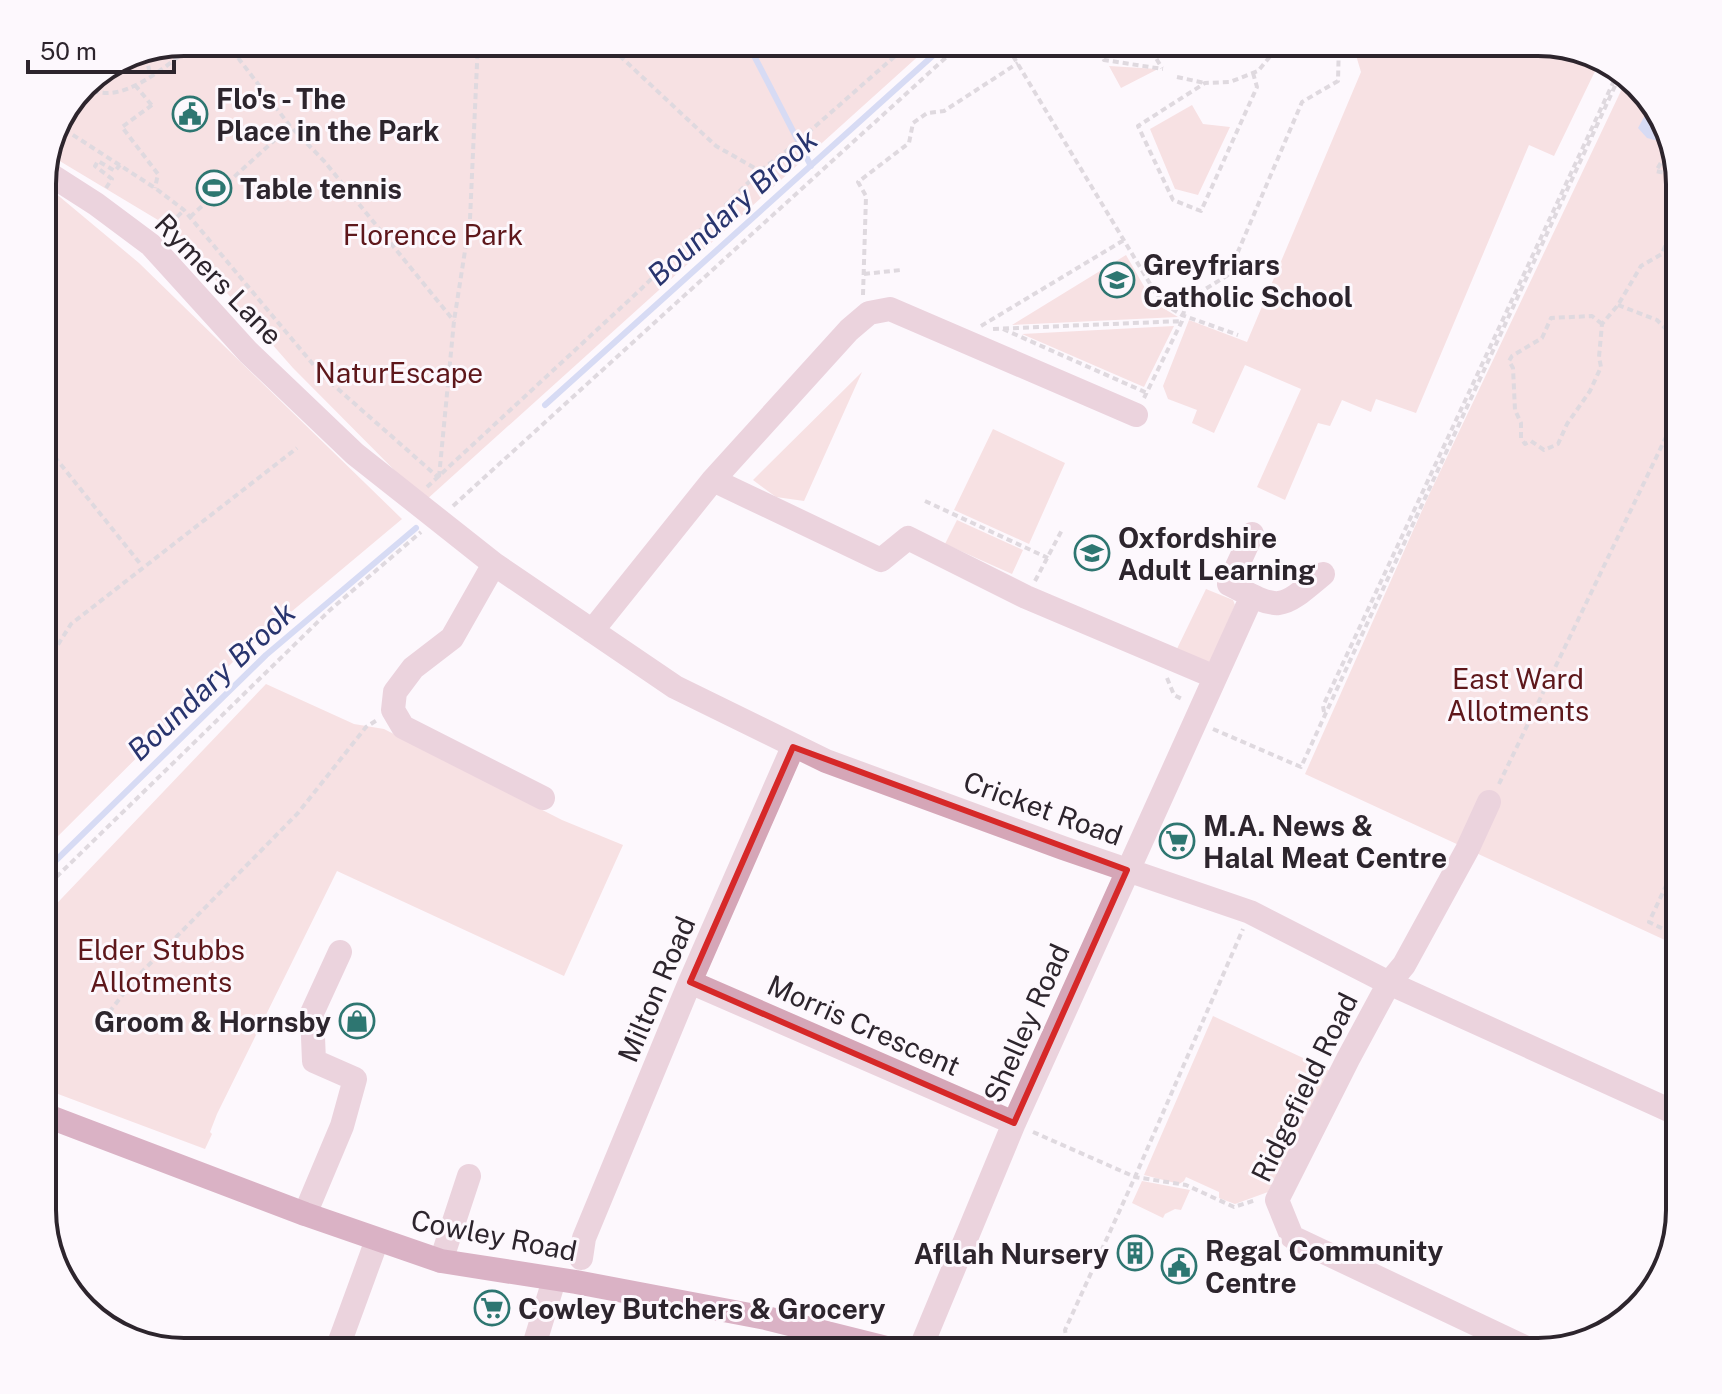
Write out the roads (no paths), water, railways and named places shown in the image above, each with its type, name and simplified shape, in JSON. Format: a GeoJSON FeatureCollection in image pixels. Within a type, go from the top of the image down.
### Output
{"type":"FeatureCollection","features":[{"type":"Feature","properties":{"kind":"main road","name":"Cowley Road"},"geometry":{"type":"LineString","coordinates":[[56,1119],[305,1214],[441,1261],[766,1318],[846,1338]]}},
{"type":"Feature","properties":{"kind":"street","name":"Rymers Lane"},"geometry":{"type":"LineString","coordinates":[[56,178],[151,245],[260,365],[355,454],[416,503]]}},
{"type":"Feature","properties":{"kind":"street"},"geometry":{"type":"LineString","coordinates":[[592,631],[713,480],[832,347],[869,313],[890,309],[1136,415]]}},
{"type":"Feature","properties":{"kind":"street"},"geometry":{"type":"LineString","coordinates":[[713,480],[881,560],[908,538],[1026,597],[1215,677]]}},
{"type":"Feature","properties":{"kind":"street","name":"Cricket Road"},"geometry":{"type":"LineString","coordinates":[[416,503],[494,564],[675,687],[793,747],[1250,912],[1389,983],[1666,1101]]}},
{"type":"Feature","properties":{"kind":"street"},"geometry":{"type":"LineString","coordinates":[[1252,534],[1229,584],[1270,605],[1291,601],[1323,574]]}},
{"type":"Feature","properties":{"kind":"street"},"geometry":{"type":"LineString","coordinates":[[494,564],[452,638],[413,668],[395,692],[393,710],[403,727],[543,798]]}},
{"type":"Feature","properties":{"kind":"street","name":"Shelley Road"},"geometry":{"type":"LineString","coordinates":[[925,1338],[1014,1123],[1252,596]]}},
{"type":"Feature","properties":{"kind":"street","name":"Milton Road"},"geometry":{"type":"LineString","coordinates":[[581,1258],[584,1238],[690,982],[793,747]]}},
{"type":"Feature","properties":{"kind":"street","name":"Ridgefield Road"},"geometry":{"type":"LineString","coordinates":[[1489,802],[1467,850],[1411,952],[1389,983],[1277,1200],[1292,1237],[1505,1338]]}},
{"type":"Feature","properties":{"kind":"street"},"geometry":{"type":"LineString","coordinates":[[305,1214],[342,1126],[355,1079],[314,1061],[312,1013],[340,952]]}},
{"type":"Feature","properties":{"kind":"street","name":"Morris Crescent"},"geometry":{"type":"LineString","coordinates":[[690,982],[1014,1123]]}},
{"type":"Feature","properties":{"kind":"street"},"geometry":{"type":"LineString","coordinates":[[441,1261],[469,1176]]}},
{"type":"Feature","properties":{"kind":"street"},"geometry":{"type":"LineString","coordinates":[[341,1338],[377,1240]]}},
{"type":"Feature","properties":{"kind":"street"},"geometry":{"type":"LineString","coordinates":[[536,1338],[554,1280]]}},
{"type":"Feature","properties":{"kind":"water"},"geometry":{"type":"Polygon","coordinates":[[[1644,117],[1653,127],[1658,141],[1647,138],[1638,128],[1644,117]]]}},
{"type":"Feature","properties":{"kind":"waterway"},"geometry":{"type":"LineString","coordinates":[[754,56],[811,166]]}},
{"type":"Feature","properties":{"kind":"waterway","name":"Boundary Brook"},"geometry":{"type":"LineString","coordinates":[[545,405],[932,56]]}},
{"type":"Feature","properties":{"kind":"waterway","name":"Boundary Brook"},"geometry":{"type":"LineString","coordinates":[[56,860],[266,655],[416,528]]}},
{"type":"Feature","properties":{"kind":"place","name":"Flo's - The Place in the Park"},"geometry":{"type":"Point","coordinates":[190,114]}},
{"type":"Feature","properties":{"kind":"place","name":"Table tennis"},"geometry":{"type":"Point","coordinates":[214,188]}},
{"type":"Feature","properties":{"kind":"place","name":"Greyfriars Catholic School"},"geometry":{"type":"Point","coordinates":[1117,280]}},
{"type":"Feature","properties":{"kind":"place","name":"Oxfordshire Adult Learning"},"geometry":{"type":"Point","coordinates":[1092,553]}},
{"type":"Feature","properties":{"kind":"place","name":"M.A. News & Halal Meat Centre"},"geometry":{"type":"Point","coordinates":[1177,841]}},
{"type":"Feature","properties":{"kind":"place","name":"Groom & Hornsby"},"geometry":{"type":"Point","coordinates":[357,1021]}},
{"type":"Feature","properties":{"kind":"place","name":"Afllah Nursery"},"geometry":{"type":"Point","coordinates":[1135,1253]}},
{"type":"Feature","properties":{"kind":"place","name":"Regal Community Centre"},"geometry":{"type":"Point","coordinates":[1179,1266]}},
{"type":"Feature","properties":{"kind":"place","name":"Cowley Butchers & Grocery"},"geometry":{"type":"Point","coordinates":[492,1308]}},
{"type":"Feature","properties":{"kind":"park label","name":"Florence Park"},"geometry":{"type":"Point","coordinates":[433,234]}},
{"type":"Feature","properties":{"kind":"park label","name":"NaturEscape"},"geometry":{"type":"Point","coordinates":[399,372]}},
{"type":"Feature","properties":{"kind":"park label","name":"East Ward Allotments"},"geometry":{"type":"Point","coordinates":[1518,694]}},
{"type":"Feature","properties":{"kind":"park label","name":"Elder Stubbs Allotments"},"geometry":{"type":"Point","coordinates":[161,965]}}]}
